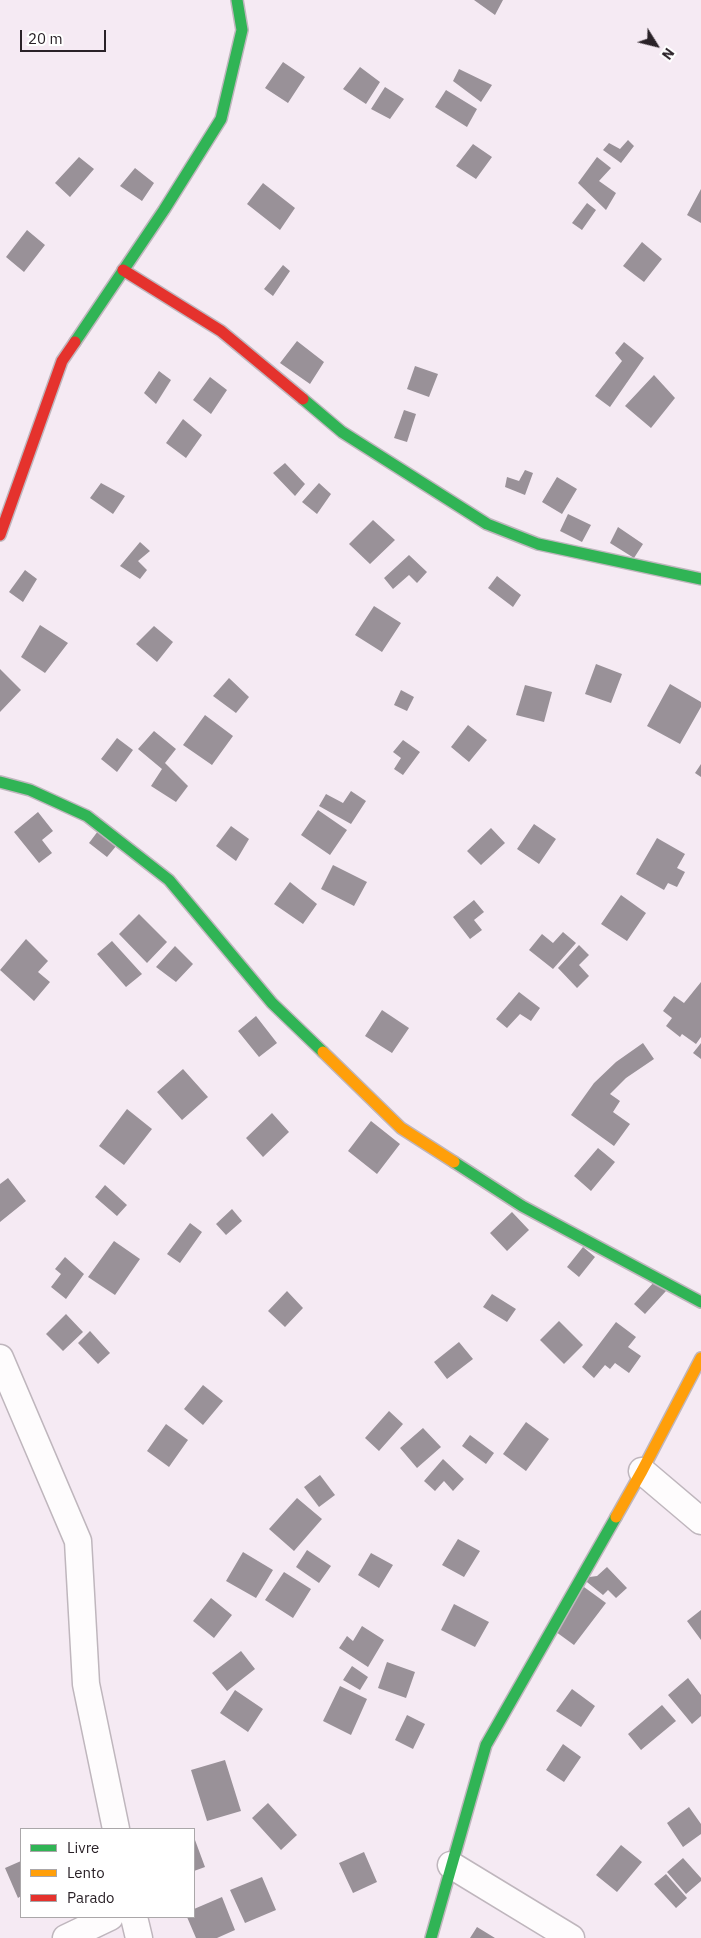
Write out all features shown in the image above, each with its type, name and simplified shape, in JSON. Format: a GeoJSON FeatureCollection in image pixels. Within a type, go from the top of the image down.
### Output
{"type":"FeatureCollection","features":[{"type":"Feature","properties":{"kind":"street"},"geometry":{"type":"LineString","coordinates":[[0,535],[62,361],[221,119],[242,30],[237,0]]}},
{"type":"Feature","properties":{"kind":"street"},"geometry":{"type":"LineString","coordinates":[[123,270],[221,331],[342,432],[487,524],[538,544],[701,579]]}},
{"type":"Feature","properties":{"kind":"street"},"geometry":{"type":"LineString","coordinates":[[0,782],[30,790],[87,816],[169,880],[272,1003],[401,1128],[522,1206],[701,1302]]}},
{"type":"Feature","properties":{"kind":"street"},"geometry":{"type":"LineString","coordinates":[[0,1358],[78,1541],[86,1684],[116,1828]]}},
{"type":"Feature","properties":{"kind":"street"},"geometry":{"type":"LineString","coordinates":[[431,1938],[486,1745],[642,1470],[701,1358]]}},
{"type":"Feature","properties":{"kind":"street"},"geometry":{"type":"LineString","coordinates":[[642,1470],[701,1521]]}},
{"type":"Feature","properties":{"kind":"street"},"geometry":{"type":"LineString","coordinates":[[451,1865],[571,1938]]}},
{"type":"Feature","properties":{"kind":"street"},"geometry":{"type":"LineString","coordinates":[[66,1938],[108,1918]]}},
{"type":"Feature","properties":{"kind":"street"},"geometry":{"type":"LineString","coordinates":[[134,1918],[139,1938]]}},
{"type":"Feature","properties":{"kind":"building"},"geometry":{"type":"Polygon","coordinates":[[[474,0],[503,0],[495,15],[474,0]]]}},
{"type":"Feature","properties":{"kind":"building"},"geometry":{"type":"Polygon","coordinates":[[[283,62],[305,77],[288,103],[265,88],[283,62]]]}},
{"type":"Feature","properties":{"kind":"building"},"geometry":{"type":"Polygon","coordinates":[[[360,67],[380,82],[366,104],[343,89],[360,67]]]}},
{"type":"Feature","properties":{"kind":"building"},"geometry":{"type":"Polygon","coordinates":[[[459,69],[492,85],[481,102],[453,81],[459,69]]]}},
{"type":"Feature","properties":{"kind":"building"},"geometry":{"type":"Polygon","coordinates":[[[385,87],[404,99],[390,119],[371,109],[385,87]]]}},
{"type":"Feature","properties":{"kind":"building"},"geometry":{"type":"Polygon","coordinates":[[[446,90],[477,109],[467,127],[435,107],[446,90]]]}},
{"type":"Feature","properties":{"kind":"building"},"geometry":{"type":"Polygon","coordinates":[[[628,140],[634,146],[621,163],[603,150],[609,143],[620,149],[628,140]]]}},
{"type":"Feature","properties":{"kind":"building"},"geometry":{"type":"Polygon","coordinates":[[[473,144],[492,157],[476,179],[456,166],[473,144]]]}},
{"type":"Feature","properties":{"kind":"building"},"geometry":{"type":"Polygon","coordinates":[[[79,157],[94,169],[70,197],[55,183],[79,157]]]}},
{"type":"Feature","properties":{"kind":"building"},"geometry":{"type":"Polygon","coordinates":[[[597,157],[611,168],[599,181],[616,193],[606,210],[578,183],[597,157]]]}},
{"type":"Feature","properties":{"kind":"building"},"geometry":{"type":"Polygon","coordinates":[[[135,168],[154,183],[142,201],[120,186],[135,168]]]}},
{"type":"Feature","properties":{"kind":"building"},"geometry":{"type":"Polygon","coordinates":[[[263,183],[295,208],[280,230],[247,204],[263,183]]]}},
{"type":"Feature","properties":{"kind":"building"},"geometry":{"type":"Polygon","coordinates":[[[701,189],[701,223],[687,215],[701,189]]]}},
{"type":"Feature","properties":{"kind":"building"},"geometry":{"type":"Polygon","coordinates":[[[587,203],[596,210],[582,230],[572,223],[587,203]]]}},
{"type":"Feature","properties":{"kind":"building"},"geometry":{"type":"Polygon","coordinates":[[[27,230],[45,245],[24,272],[6,257],[27,230]]]}},
{"type":"Feature","properties":{"kind":"building"},"geometry":{"type":"Polygon","coordinates":[[[642,242],[662,259],[644,282],[623,266],[642,242]]]}},
{"type":"Feature","properties":{"kind":"building"},"geometry":{"type":"Polygon","coordinates":[[[283,265],[290,271],[273,296],[264,289],[283,265]]]}},
{"type":"Feature","properties":{"kind":"building"},"geometry":{"type":"Polygon","coordinates":[[[297,341],[324,362],[310,384],[280,363],[297,341]]]}},
{"type":"Feature","properties":{"kind":"building"},"geometry":{"type":"Polygon","coordinates":[[[624,342],[644,358],[610,407],[595,396],[622,361],[615,353],[624,342]]]}},
{"type":"Feature","properties":{"kind":"building"},"geometry":{"type":"Polygon","coordinates":[[[415,366],[438,374],[429,397],[407,389],[415,366]]]}},
{"type":"Feature","properties":{"kind":"building"},"geometry":{"type":"Polygon","coordinates":[[[159,371],[171,380],[156,404],[144,393],[159,371]]]}},
{"type":"Feature","properties":{"kind":"building"},"geometry":{"type":"Polygon","coordinates":[[[654,375],[675,398],[651,428],[625,406],[654,375]]]}},
{"type":"Feature","properties":{"kind":"building"},"geometry":{"type":"Polygon","coordinates":[[[210,377],[227,390],[211,414],[193,400],[210,377]]]}},
{"type":"Feature","properties":{"kind":"building"},"geometry":{"type":"Polygon","coordinates":[[[404,410],[416,414],[407,442],[394,438],[404,410]]]}},
{"type":"Feature","properties":{"kind":"building"},"geometry":{"type":"Polygon","coordinates":[[[183,419],[202,435],[186,458],[166,443],[183,419]]]}},
{"type":"Feature","properties":{"kind":"building"},"geometry":{"type":"Polygon","coordinates":[[[285,463],[305,484],[295,496],[273,473],[285,463]]]}},
{"type":"Feature","properties":{"kind":"building"},"geometry":{"type":"Polygon","coordinates":[[[525,470],[533,473],[525,495],[505,487],[507,477],[519,481],[525,470]]]}},
{"type":"Feature","properties":{"kind":"building"},"geometry":{"type":"Polygon","coordinates":[[[557,477],[577,489],[562,514],[542,502],[557,477]]]}},
{"type":"Feature","properties":{"kind":"building"},"geometry":{"type":"Polygon","coordinates":[[[101,483],[125,496],[113,514],[90,498],[101,483]]]}},
{"type":"Feature","properties":{"kind":"building"},"geometry":{"type":"Polygon","coordinates":[[[319,483],[331,494],[317,514],[302,502],[319,483]]]}},
{"type":"Feature","properties":{"kind":"building"},"geometry":{"type":"Polygon","coordinates":[[[568,514],[591,525],[582,542],[560,531],[568,514]]]}},
{"type":"Feature","properties":{"kind":"building"},"geometry":{"type":"Polygon","coordinates":[[[373,520],[395,540],[370,564],[349,544],[373,520]]]}},
{"type":"Feature","properties":{"kind":"building"},"geometry":{"type":"Polygon","coordinates":[[[618,527],[643,544],[634,558],[610,543],[618,527]]]}},
{"type":"Feature","properties":{"kind":"building"},"geometry":{"type":"Polygon","coordinates":[[[140,542],[150,551],[138,561],[147,570],[140,579],[120,566],[140,542]]]}},
{"type":"Feature","properties":{"kind":"building"},"geometry":{"type":"Polygon","coordinates":[[[409,555],[427,572],[417,583],[409,575],[393,589],[384,578],[409,555]]]}},
{"type":"Feature","properties":{"kind":"building"},"geometry":{"type":"Polygon","coordinates":[[[25,570],[37,579],[23,602],[9,592],[25,570]]]}},
{"type":"Feature","properties":{"kind":"building"},"geometry":{"type":"Polygon","coordinates":[[[497,576],[521,595],[513,607],[488,588],[497,576]]]}},
{"type":"Feature","properties":{"kind":"building"},"geometry":{"type":"Polygon","coordinates":[[[374,606],[401,623],[382,652],[355,635],[374,606]]]}},
{"type":"Feature","properties":{"kind":"building"},"geometry":{"type":"Polygon","coordinates":[[[40,625],[68,643],[45,673],[21,657],[40,625]]]}},
{"type":"Feature","properties":{"kind":"building"},"geometry":{"type":"Polygon","coordinates":[[[154,626],[173,642],[157,662],[136,644],[154,626]]]}},
{"type":"Feature","properties":{"kind":"building"},"geometry":{"type":"Polygon","coordinates":[[[596,664],[622,674],[611,703],[585,694],[596,664]]]}},
{"type":"Feature","properties":{"kind":"building"},"geometry":{"type":"Polygon","coordinates":[[[0,669],[21,690],[0,712],[0,669]]]}},
{"type":"Feature","properties":{"kind":"building"},"geometry":{"type":"Polygon","coordinates":[[[229,678],[249,697],[236,713],[213,696],[229,678]]]}},
{"type":"Feature","properties":{"kind":"building"},"geometry":{"type":"Polygon","coordinates":[[[670,684],[701,702],[701,707],[680,744],[647,726],[670,684]]]}},
{"type":"Feature","properties":{"kind":"building"},"geometry":{"type":"Polygon","coordinates":[[[525,685],[552,692],[544,722],[516,715],[525,685]]]}},
{"type":"Feature","properties":{"kind":"building"},"geometry":{"type":"Polygon","coordinates":[[[401,690],[414,697],[407,711],[394,705],[401,690]]]}},
{"type":"Feature","properties":{"kind":"building"},"geometry":{"type":"Polygon","coordinates":[[[205,715],[233,736],[212,765],[183,745],[205,715]]]}},
{"type":"Feature","properties":{"kind":"building"},"geometry":{"type":"Polygon","coordinates":[[[468,725],[487,740],[469,762],[451,747],[468,725]]]}},
{"type":"Feature","properties":{"kind":"building"},"geometry":{"type":"Polygon","coordinates":[[[154,731],[176,749],[165,763],[188,786],[176,802],[151,786],[162,769],[138,749],[154,731]]]}},
{"type":"Feature","properties":{"kind":"building"},"geometry":{"type":"Polygon","coordinates":[[[117,738],[133,750],[117,772],[101,759],[117,738]]]}},
{"type":"Feature","properties":{"kind":"building"},"geometry":{"type":"Polygon","coordinates":[[[403,740],[420,752],[403,775],[394,769],[401,758],[393,752],[403,740]]]}},
{"type":"Feature","properties":{"kind":"building"},"geometry":{"type":"Polygon","coordinates":[[[701,764],[701,777],[695,773],[701,764]]]}},
{"type":"Feature","properties":{"kind":"building"},"geometry":{"type":"Polygon","coordinates":[[[351,791],[366,801],[351,824],[319,806],[326,794],[343,803],[351,791]]]}},
{"type":"Feature","properties":{"kind":"building"},"geometry":{"type":"Polygon","coordinates":[[[318,810],[347,830],[330,855],[301,835],[318,810]]]}},
{"type":"Feature","properties":{"kind":"building"},"geometry":{"type":"Polygon","coordinates":[[[38,812],[53,831],[42,840],[52,853],[39,863],[14,832],[38,812]]]}},
{"type":"Feature","properties":{"kind":"building"},"geometry":{"type":"Polygon","coordinates":[[[534,824],[556,839],[539,864],[517,849],[534,824]]]}},
{"type":"Feature","properties":{"kind":"building"},"geometry":{"type":"Polygon","coordinates":[[[231,826],[249,839],[236,861],[216,846],[231,826]]]}},
{"type":"Feature","properties":{"kind":"building"},"geometry":{"type":"Polygon","coordinates":[[[491,828],[505,843],[481,865],[467,851],[491,828]]]}},
{"type":"Feature","properties":{"kind":"building"},"geometry":{"type":"Polygon","coordinates":[[[98,831],[117,845],[107,857],[89,843],[98,831]]]}},
{"type":"Feature","properties":{"kind":"building"},"geometry":{"type":"Polygon","coordinates":[[[657,838],[685,854],[677,868],[685,872],[677,887],[668,883],[664,890],[636,874],[657,838]]]}},
{"type":"Feature","properties":{"kind":"building"},"geometry":{"type":"Polygon","coordinates":[[[333,865],[367,882],[354,906],[321,889],[333,865]]]}},
{"type":"Feature","properties":{"kind":"building"},"geometry":{"type":"Polygon","coordinates":[[[290,882],[317,904],[303,924],[274,904],[290,882]]]}},
{"type":"Feature","properties":{"kind":"building"},"geometry":{"type":"Polygon","coordinates":[[[621,895],[646,913],[627,941],[601,924],[621,895]]]}},
{"type":"Feature","properties":{"kind":"building"},"geometry":{"type":"Polygon","coordinates":[[[474,900],[484,912],[474,920],[482,930],[470,939],[453,917],[474,900]]]}},
{"type":"Feature","properties":{"kind":"building"},"geometry":{"type":"Polygon","coordinates":[[[139,914],[167,942],[147,963],[119,934],[139,914]]]}},
{"type":"Feature","properties":{"kind":"building"},"geometry":{"type":"Polygon","coordinates":[[[563,932],[576,943],[553,969],[529,950],[542,934],[553,943],[563,932]]]}},
{"type":"Feature","properties":{"kind":"building"},"geometry":{"type":"Polygon","coordinates":[[[26,939],[48,961],[38,972],[50,982],[34,1001],[0,970],[26,939]]]}},
{"type":"Feature","properties":{"kind":"building"},"geometry":{"type":"Polygon","coordinates":[[[112,941],[142,974],[126,987],[97,954],[112,941]]]}},
{"type":"Feature","properties":{"kind":"building"},"geometry":{"type":"Polygon","coordinates":[[[579,945],[589,955],[579,965],[589,976],[577,988],[558,968],[579,945]]]}},
{"type":"Feature","properties":{"kind":"building"},"geometry":{"type":"Polygon","coordinates":[[[175,946],[193,964],[176,982],[156,967],[175,946]]]}},
{"type":"Feature","properties":{"kind":"building"},"geometry":{"type":"Polygon","coordinates":[[[701,982],[701,1037],[696,1044],[682,1034],[680,1037],[666,1026],[672,1018],[663,1011],[674,996],[684,1003],[701,982]]]}},
{"type":"Feature","properties":{"kind":"building"},"geometry":{"type":"Polygon","coordinates":[[[519,992],[540,1008],[531,1021],[520,1014],[507,1028],[496,1019],[519,992]]]}},
{"type":"Feature","properties":{"kind":"building"},"geometry":{"type":"Polygon","coordinates":[[[382,1010],[409,1028],[392,1053],[365,1036],[382,1010]]]}},
{"type":"Feature","properties":{"kind":"building"},"geometry":{"type":"Polygon","coordinates":[[[256,1016],[277,1043],[259,1057],[238,1031],[256,1016]]]}},
{"type":"Feature","properties":{"kind":"building"},"geometry":{"type":"Polygon","coordinates":[[[643,1043],[654,1059],[626,1078],[610,1094],[620,1101],[613,1112],[630,1124],[614,1146],[571,1115],[594,1083],[616,1062],[643,1043]]]}},
{"type":"Feature","properties":{"kind":"building"},"geometry":{"type":"Polygon","coordinates":[[[701,1043],[701,1059],[693,1053],[701,1043]]]}},
{"type":"Feature","properties":{"kind":"building"},"geometry":{"type":"Polygon","coordinates":[[[183,1069],[208,1097],[182,1120],[157,1092],[183,1069]]]}},
{"type":"Feature","properties":{"kind":"building"},"geometry":{"type":"Polygon","coordinates":[[[127,1109],[152,1129],[124,1165],[99,1146],[127,1109]]]}},
{"type":"Feature","properties":{"kind":"building"},"geometry":{"type":"Polygon","coordinates":[[[272,1113],[289,1132],[263,1157],[246,1138],[272,1113]]]}},
{"type":"Feature","properties":{"kind":"building"},"geometry":{"type":"Polygon","coordinates":[[[371,1121],[400,1144],[377,1174],[348,1151],[371,1121]]]}},
{"type":"Feature","properties":{"kind":"building"},"geometry":{"type":"Polygon","coordinates":[[[598,1148],[615,1162],[591,1191],[574,1176],[598,1148]]]}},
{"type":"Feature","properties":{"kind":"building"},"geometry":{"type":"Polygon","coordinates":[[[8,1178],[26,1201],[0,1222],[0,1184],[8,1178]]]}},
{"type":"Feature","properties":{"kind":"building"},"geometry":{"type":"Polygon","coordinates":[[[105,1185],[127,1205],[117,1216],[95,1197],[105,1185]]]}},
{"type":"Feature","properties":{"kind":"building"},"geometry":{"type":"Polygon","coordinates":[[[232,1209],[242,1221],[226,1235],[216,1224],[232,1209]]]}},
{"type":"Feature","properties":{"kind":"building"},"geometry":{"type":"Polygon","coordinates":[[[512,1212],[529,1230],[507,1251],[490,1233],[512,1212]]]}},
{"type":"Feature","properties":{"kind":"building"},"geometry":{"type":"Polygon","coordinates":[[[190,1223],[202,1232],[180,1263],[167,1254],[190,1223]]]}},
{"type":"Feature","properties":{"kind":"building"},"geometry":{"type":"Polygon","coordinates":[[[114,1241],[140,1259],[115,1295],[88,1277],[114,1241]]]}},
{"type":"Feature","properties":{"kind":"building"},"geometry":{"type":"Polygon","coordinates":[[[583,1247],[595,1257],[579,1277],[567,1267],[583,1247]]]}},
{"type":"Feature","properties":{"kind":"building"},"geometry":{"type":"Polygon","coordinates":[[[65,1257],[84,1274],[66,1299],[51,1287],[61,1274],[55,1269],[65,1257]]]}},
{"type":"Feature","properties":{"kind":"building"},"geometry":{"type":"Polygon","coordinates":[[[655,1281],[666,1291],[645,1314],[634,1304],[655,1281]]]}},
{"type":"Feature","properties":{"kind":"building"},"geometry":{"type":"Polygon","coordinates":[[[287,1291],[303,1308],[285,1327],[268,1311],[287,1291]]]}},
{"type":"Feature","properties":{"kind":"building"},"geometry":{"type":"Polygon","coordinates":[[[492,1294],[516,1309],[507,1322],[483,1307],[492,1294]]]}},
{"type":"Feature","properties":{"kind":"building"},"geometry":{"type":"Polygon","coordinates":[[[66,1314],[83,1332],[63,1351],[46,1334],[66,1314]]]}},
{"type":"Feature","properties":{"kind":"building"},"geometry":{"type":"Polygon","coordinates":[[[559,1321],[583,1345],[564,1364],[540,1340],[559,1321]]]}},
{"type":"Feature","properties":{"kind":"building"},"geometry":{"type":"Polygon","coordinates":[[[616,1322],[636,1337],[628,1347],[641,1356],[629,1373],[615,1363],[610,1369],[605,1365],[594,1378],[582,1367],[616,1322]]]}},
{"type":"Feature","properties":{"kind":"building"},"geometry":{"type":"Polygon","coordinates":[[[90,1331],[110,1353],[98,1364],[78,1343],[90,1331]]]}},
{"type":"Feature","properties":{"kind":"building"},"geometry":{"type":"Polygon","coordinates":[[[459,1342],[473,1359],[447,1379],[434,1362],[459,1342]]]}},
{"type":"Feature","properties":{"kind":"building"},"geometry":{"type":"Polygon","coordinates":[[[203,1385],[223,1401],[203,1425],[184,1409],[203,1385]]]}},
{"type":"Feature","properties":{"kind":"building"},"geometry":{"type":"Polygon","coordinates":[[[389,1411],[403,1424],[379,1451],[365,1438],[389,1411]]]}},
{"type":"Feature","properties":{"kind":"building"},"geometry":{"type":"Polygon","coordinates":[[[526,1422],[549,1439],[526,1471],[503,1454],[526,1422]]]}},
{"type":"Feature","properties":{"kind":"building"},"geometry":{"type":"Polygon","coordinates":[[[166,1424],[188,1440],[169,1467],[147,1451],[166,1424]]]}},
{"type":"Feature","properties":{"kind":"building"},"geometry":{"type":"Polygon","coordinates":[[[423,1428],[441,1447],[417,1468],[400,1448],[423,1428]]]}},
{"type":"Feature","properties":{"kind":"building"},"geometry":{"type":"Polygon","coordinates":[[[470,1435],[494,1453],[486,1464],[462,1446],[470,1435]]]}},
{"type":"Feature","properties":{"kind":"building"},"geometry":{"type":"Polygon","coordinates":[[[443,1459],[464,1479],[453,1491],[444,1481],[435,1491],[424,1481],[443,1459]]]}},
{"type":"Feature","properties":{"kind":"building"},"geometry":{"type":"Polygon","coordinates":[[[320,1475],[335,1495],[319,1507],[304,1487],[320,1475]]]}},
{"type":"Feature","properties":{"kind":"building"},"geometry":{"type":"Polygon","coordinates":[[[297,1498],[322,1519],[294,1551],[269,1529],[297,1498]]]}},
{"type":"Feature","properties":{"kind":"building"},"geometry":{"type":"Polygon","coordinates":[[[458,1539],[480,1551],[464,1577],[442,1565],[458,1539]]]}},
{"type":"Feature","properties":{"kind":"building"},"geometry":{"type":"Polygon","coordinates":[[[307,1550],[331,1566],[319,1583],[296,1567],[307,1550]]]}},
{"type":"Feature","properties":{"kind":"building"},"geometry":{"type":"Polygon","coordinates":[[[243,1552],[273,1570],[256,1598],[226,1581],[243,1552]]]}},
{"type":"Feature","properties":{"kind":"building"},"geometry":{"type":"Polygon","coordinates":[[[371,1553],[393,1565],[379,1588],[358,1575],[371,1553]]]}},
{"type":"Feature","properties":{"kind":"building"},"geometry":{"type":"Polygon","coordinates":[[[607,1567],[627,1588],[616,1598],[608,1590],[603,1595],[582,1578],[597,1576],[607,1567]]]}},
{"type":"Feature","properties":{"kind":"building"},"geometry":{"type":"Polygon","coordinates":[[[284,1572],[311,1589],[293,1618],[265,1600],[284,1572]]]}},
{"type":"Feature","properties":{"kind":"building"},"geometry":{"type":"Polygon","coordinates":[[[584,1587],[606,1603],[574,1645],[552,1629],[584,1587]]]}},
{"type":"Feature","properties":{"kind":"building"},"geometry":{"type":"Polygon","coordinates":[[[211,1598],[232,1615],[214,1638],[193,1621],[211,1598]]]}},
{"type":"Feature","properties":{"kind":"building"},"geometry":{"type":"Polygon","coordinates":[[[454,1604],[489,1622],[475,1647],[441,1630],[454,1604]]]}},
{"type":"Feature","properties":{"kind":"building"},"geometry":{"type":"Polygon","coordinates":[[[701,1610],[701,1640],[687,1621],[701,1610]]]}},
{"type":"Feature","properties":{"kind":"building"},"geometry":{"type":"Polygon","coordinates":[[[362,1626],[384,1640],[368,1667],[339,1648],[347,1636],[353,1641],[362,1626]]]}},
{"type":"Feature","properties":{"kind":"building"},"geometry":{"type":"Polygon","coordinates":[[[241,1651],[255,1669],[227,1691],[212,1673],[241,1651]]]}},
{"type":"Feature","properties":{"kind":"building"},"geometry":{"type":"Polygon","coordinates":[[[387,1662],[415,1672],[406,1698],[378,1688],[387,1662]]]}},
{"type":"Feature","properties":{"kind":"building"},"geometry":{"type":"Polygon","coordinates":[[[352,1666],[368,1677],[360,1690],[343,1680],[352,1666]]]}},
{"type":"Feature","properties":{"kind":"building"},"geometry":{"type":"Polygon","coordinates":[[[688,1678],[701,1695],[701,1716],[692,1724],[668,1695],[688,1678]]]}},
{"type":"Feature","properties":{"kind":"building"},"geometry":{"type":"Polygon","coordinates":[[[340,1686],[367,1699],[351,1735],[323,1721],[340,1686]]]}},
{"type":"Feature","properties":{"kind":"building"},"geometry":{"type":"Polygon","coordinates":[[[572,1689],[595,1706],[581,1727],[556,1711],[572,1689]]]}},
{"type":"Feature","properties":{"kind":"building"},"geometry":{"type":"Polygon","coordinates":[[[235,1690],[263,1709],[248,1732],[220,1713],[235,1690]]]}},
{"type":"Feature","properties":{"kind":"building"},"geometry":{"type":"Polygon","coordinates":[[[662,1705],[676,1721],[641,1750],[628,1734],[662,1705]]]}},
{"type":"Feature","properties":{"kind":"building"},"geometry":{"type":"Polygon","coordinates":[[[407,1715],[425,1724],[413,1749],[395,1740],[407,1715]]]}},
{"type":"Feature","properties":{"kind":"building"},"geometry":{"type":"Polygon","coordinates":[[[563,1744],[581,1757],[564,1782],[546,1770],[563,1744]]]}},
{"type":"Feature","properties":{"kind":"building"},"geometry":{"type":"Polygon","coordinates":[[[225,1760],[241,1811],[207,1821],[191,1770],[225,1760]]]}},
{"type":"Feature","properties":{"kind":"building"},"geometry":{"type":"Polygon","coordinates":[[[268,1803],[297,1835],[281,1850],[252,1818],[268,1803]]]}},
{"type":"Feature","properties":{"kind":"building"},"geometry":{"type":"Polygon","coordinates":[[[689,1807],[701,1824],[701,1834],[683,1847],[667,1823],[689,1807]]]}},
{"type":"Feature","properties":{"kind":"building"},"geometry":{"type":"Polygon","coordinates":[[[195,1840],[205,1867],[195,1871],[195,1840]]]}},
{"type":"Feature","properties":{"kind":"building"},"geometry":{"type":"Polygon","coordinates":[[[621,1845],[642,1862],[617,1892],[596,1875],[621,1845]]]}},
{"type":"Feature","properties":{"kind":"building"},"geometry":{"type":"Polygon","coordinates":[[[364,1852],[377,1882],[353,1893],[339,1863],[364,1852]]]}},
{"type":"Feature","properties":{"kind":"building"},"geometry":{"type":"Polygon","coordinates":[[[683,1858],[701,1878],[701,1881],[686,1894],[667,1872],[683,1858]]]}},
{"type":"Feature","properties":{"kind":"building"},"geometry":{"type":"Polygon","coordinates":[[[20,1861],[20,1897],[18,1898],[5,1868],[20,1861]]]}},
{"type":"Feature","properties":{"kind":"building"},"geometry":{"type":"Polygon","coordinates":[[[666,1874],[687,1898],[676,1908],[654,1884],[666,1874]]]}},
{"type":"Feature","properties":{"kind":"building"},"geometry":{"type":"Polygon","coordinates":[[[262,1877],[276,1910],[245,1923],[230,1890],[262,1877]]]}},
{"type":"Feature","properties":{"kind":"building"},"geometry":{"type":"Polygon","coordinates":[[[222,1897],[235,1930],[217,1938],[196,1938],[187,1918],[195,1918],[195,1909],[222,1897]]]}},
{"type":"Feature","properties":{"kind":"building"},"geometry":{"type":"Polygon","coordinates":[[[477,1927],[495,1938],[470,1938],[477,1927]]]}},
{"type":"Feature","properties":{"kind":"traffic: fast"},"geometry":{"type":"LineString","coordinates":[[75,342],[164,210],[221,119],[242,30],[237,0]]}},
{"type":"Feature","properties":{"kind":"traffic: fast"},"geometry":{"type":"LineString","coordinates":[[303,399],[342,432],[487,524],[538,544],[701,579]]}},
{"type":"Feature","properties":{"kind":"traffic: fast"},"geometry":{"type":"LineString","coordinates":[[0,782],[30,790],[87,816],[169,880],[272,1003],[323,1052]]}},
{"type":"Feature","properties":{"kind":"traffic: fast"},"geometry":{"type":"LineString","coordinates":[[454,1162],[522,1206],[701,1302]]}},
{"type":"Feature","properties":{"kind":"traffic: fast"},"geometry":{"type":"LineString","coordinates":[[431,1938],[486,1745],[616,1517]]}},
{"type":"Feature","properties":{"kind":"traffic: slow"},"geometry":{"type":"LineString","coordinates":[[323,1052],[401,1128],[454,1162]]}},
{"type":"Feature","properties":{"kind":"traffic: slow"},"geometry":{"type":"LineString","coordinates":[[616,1517],[701,1358]]}},
{"type":"Feature","properties":{"kind":"traffic: jam"},"geometry":{"type":"LineString","coordinates":[[123,270],[221,331],[303,399]]}},
{"type":"Feature","properties":{"kind":"traffic: jam"},"geometry":{"type":"LineString","coordinates":[[0,535],[62,361],[75,342]]}}]}
